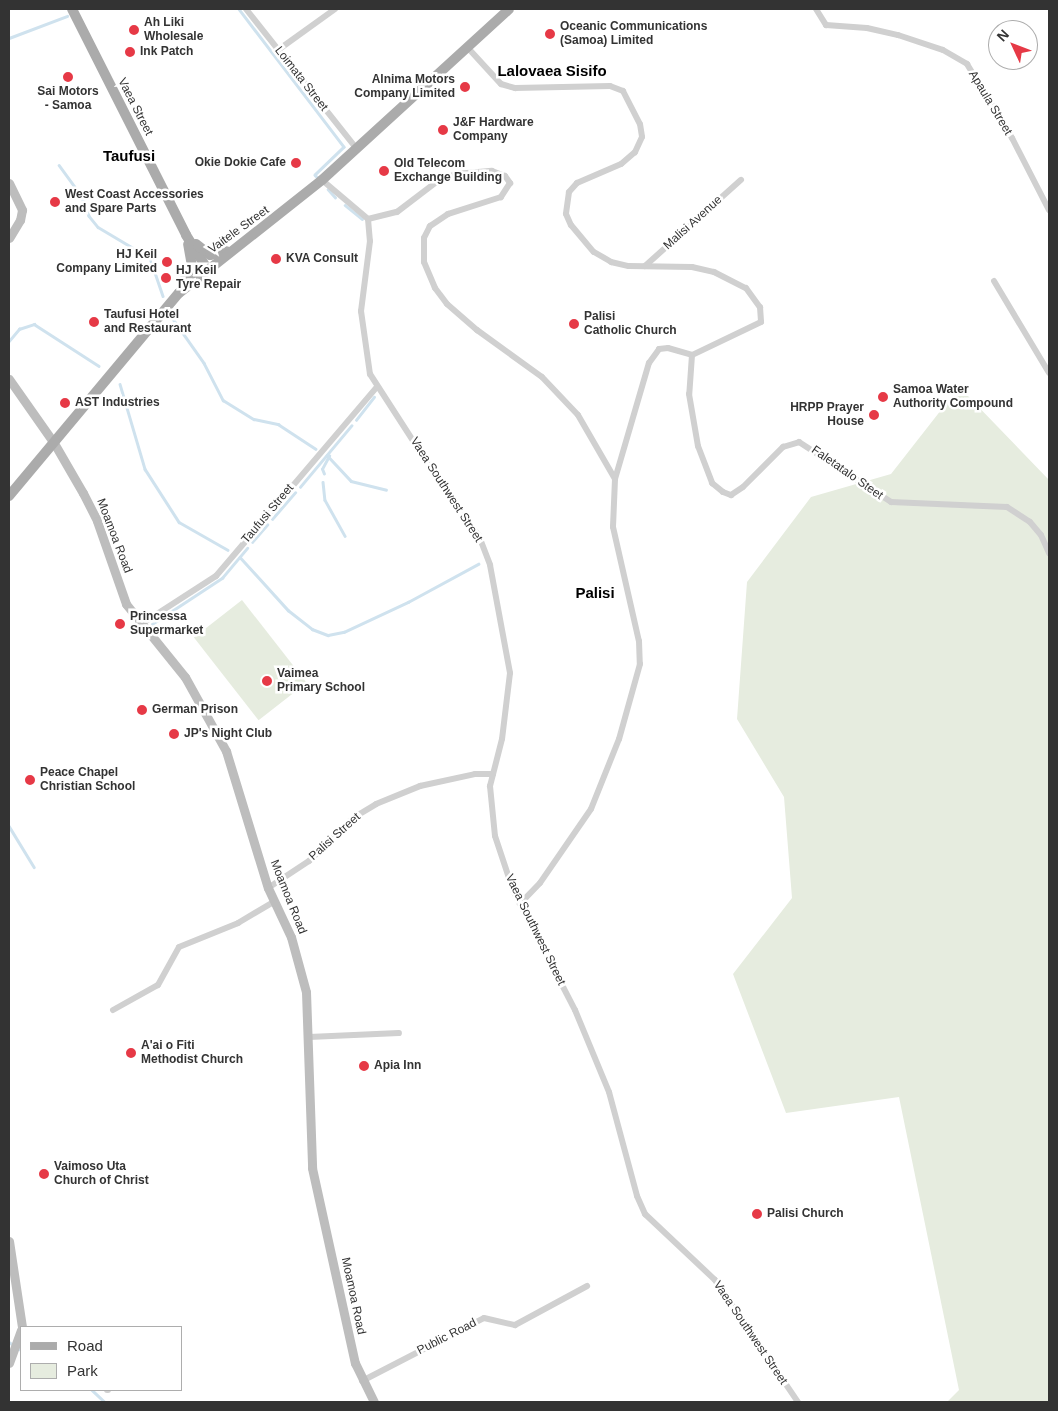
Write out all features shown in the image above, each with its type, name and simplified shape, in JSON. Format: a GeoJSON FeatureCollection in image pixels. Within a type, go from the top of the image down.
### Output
{"type":"FeatureCollection","features":[{"type":"Feature","properties":{"kind":"main road","name":"Vaea Street"},"geometry":{"type":"LineString","coordinates":[[74,9],[186,235],[207,269]]}},
{"type":"Feature","properties":{"kind":"main road","name":"Vaitele Street"},"geometry":{"type":"LineString","coordinates":[[9,496],[156,318],[207,269],[273,222],[322,180],[506,12]]}},
{"type":"Feature","properties":{"kind":"main road"},"geometry":{"type":"LineString","coordinates":[[186,235],[210,254],[234,248]]}},
{"type":"Feature","properties":{"kind":"main road"},"geometry":{"type":"LineString","coordinates":[[156,318],[190,274],[192,259],[186,235]]}},
{"type":"Feature","properties":{"kind":"street","name":"Loimata Street"},"geometry":{"type":"LineString","coordinates":[[246,9],[357,149]]}},
{"type":"Feature","properties":{"kind":"street"},"geometry":{"type":"LineString","coordinates":[[278,50],[335,9]]}},
{"type":"Feature","properties":{"kind":"street","name":"Apaula Street"},"geometry":{"type":"LineString","coordinates":[[816,9],[826,25],[867,28],[898,35],[943,50],[967,64],[1012,138],[1049,210]]}},
{"type":"Feature","properties":{"kind":"street"},"geometry":{"type":"LineString","coordinates":[[468,48],[501,84],[514,88],[610,86],[623,91],[640,124],[642,137],[635,152],[621,164],[577,183],[569,192],[566,214],[594,252],[611,262],[646,266],[692,267],[714,272],[746,288],[760,307],[761,322],[692,355],[668,348],[659,349],[653,355],[641,386],[615,479],[613,528],[638,641],[640,664],[618,739],[590,809],[540,883],[520,904]]}},
{"type":"Feature","properties":{"kind":"street"},"geometry":{"type":"LineString","coordinates":[[322,180],[368,219],[397,212],[439,180],[456,174],[492,171],[505,176],[510,183],[500,197],[448,214],[430,226],[424,238],[424,262],[435,288],[447,304],[477,330],[542,377],[578,415],[615,479]]}},
{"type":"Feature","properties":{"kind":"street","name":"Malisi Avenue"},"geometry":{"type":"LineString","coordinates":[[646,266],[741,180]]}},
{"type":"Feature","properties":{"kind":"street"},"geometry":{"type":"LineString","coordinates":[[9,183],[22,210],[20,220],[9,238]]}},
{"type":"Feature","properties":{"kind":"street","name":"Vaea Southwest Street"},"geometry":{"type":"LineString","coordinates":[[368,219],[370,241],[362,310],[369,367],[377,387],[479,536],[490,565],[510,673],[508,702],[490,786],[495,836],[520,904],[575,1010],[609,1092],[636,1196],[645,1214],[715,1280],[798,1402]]}},
{"type":"Feature","properties":{"kind":"street"},"geometry":{"type":"LineString","coordinates":[[994,281],[1049,373]]}},
{"type":"Feature","properties":{"kind":"street","name":"Faletatalo Steet"},"geometry":{"type":"LineString","coordinates":[[692,355],[689,394],[698,446],[712,483],[723,492],[731,495],[743,487],[782,447],[800,442],[891,502],[1007,507],[1030,522],[1042,535],[1049,553]]}},
{"type":"Feature","properties":{"kind":"street","name":"Moamoa Road"},"geometry":{"type":"LineString","coordinates":[[9,379],[54,443],[98,521],[126,604],[185,677],[226,751],[268,888],[291,937],[306,992],[312,1168],[354,1363],[374,1402]]}},
{"type":"Feature","properties":{"kind":"street","name":"Taufusi Street"},"geometry":{"type":"LineString","coordinates":[[143,623],[216,576],[377,387]]}},
{"type":"Feature","properties":{"kind":"street","name":"Palisi Street"},"geometry":{"type":"LineString","coordinates":[[268,888],[309,861],[353,818],[376,804],[420,786],[475,774],[493,774]]}},
{"type":"Feature","properties":{"kind":"street"},"geometry":{"type":"LineString","coordinates":[[113,1010],[158,984],[179,947],[238,923],[275,901]]}},
{"type":"Feature","properties":{"kind":"street"},"geometry":{"type":"LineString","coordinates":[[309,1037],[399,1033]]}},
{"type":"Feature","properties":{"kind":"street"},"geometry":{"type":"LineString","coordinates":[[9,1241],[20,1326]]}},
{"type":"Feature","properties":{"kind":"street","name":"Public Road"},"geometry":{"type":"LineString","coordinates":[[362,1381],[484,1318],[515,1324],[587,1286]]}},
{"type":"Feature","properties":{"kind":"street"},"geometry":{"type":"LineString","coordinates":[[10,1362],[20,1335]]}},
{"type":"Feature","properties":{"kind":"green space"},"geometry":{"type":"Polygon","coordinates":[[[952,396],[968,396],[1049,480],[1049,1402],[947,1402],[959,1390],[899,1097],[786,1113],[733,974],[792,898],[784,797],[737,719],[747,582],[811,497],[891,474],[952,396]]]}},
{"type":"Feature","properties":{"kind":"green space"},"geometry":{"type":"Polygon","coordinates":[[[242,600],[307,683],[259,720],[194,638],[242,600]]]}},
{"type":"Feature","properties":{"kind":"waterway"},"geometry":{"type":"LineString","coordinates":[[239,9],[344,147],[315,175],[319,179]]}},
{"type":"Feature","properties":{"kind":"waterway"},"geometry":{"type":"LineString","coordinates":[[9,38],[67,16]]}},
{"type":"Feature","properties":{"kind":"waterway"},"geometry":{"type":"LineString","coordinates":[[59,165],[81,195],[89,216],[98,227],[150,258],[163,296]]}},
{"type":"Feature","properties":{"kind":"waterway"},"geometry":{"type":"LineString","coordinates":[[328,189],[335,197]]}},
{"type":"Feature","properties":{"kind":"waterway"},"geometry":{"type":"LineString","coordinates":[[345,205],[362,219]]}},
{"type":"Feature","properties":{"kind":"waterway"},"geometry":{"type":"LineString","coordinates":[[173,319],[204,363],[223,400],[254,419],[278,424],[316,449]]}},
{"type":"Feature","properties":{"kind":"waterway"},"geometry":{"type":"LineString","coordinates":[[9,341],[19,329],[34,324],[99,366]]}},
{"type":"Feature","properties":{"kind":"waterway"},"geometry":{"type":"LineString","coordinates":[[120,384],[145,469],[179,522],[228,550]]}},
{"type":"Feature","properties":{"kind":"waterway"},"geometry":{"type":"LineString","coordinates":[[356,420],[374,397]]}},
{"type":"Feature","properties":{"kind":"waterway"},"geometry":{"type":"LineString","coordinates":[[300,487],[351,426]]}},
{"type":"Feature","properties":{"kind":"waterway"},"geometry":{"type":"LineString","coordinates":[[327,455],[351,481],[386,490]]}},
{"type":"Feature","properties":{"kind":"waterway"},"geometry":{"type":"LineString","coordinates":[[324,474],[322,469],[329,456]]}},
{"type":"Feature","properties":{"kind":"waterway"},"geometry":{"type":"LineString","coordinates":[[323,482],[325,500],[345,536]]}},
{"type":"Feature","properties":{"kind":"waterway"},"geometry":{"type":"LineString","coordinates":[[272,519],[295,493]]}},
{"type":"Feature","properties":{"kind":"waterway"},"geometry":{"type":"LineString","coordinates":[[252,542],[267,525]]}},
{"type":"Feature","properties":{"kind":"waterway"},"geometry":{"type":"LineString","coordinates":[[152,624],[222,578],[247,548]]}},
{"type":"Feature","properties":{"kind":"waterway"},"geometry":{"type":"LineString","coordinates":[[240,557],[288,610],[312,629],[328,635],[344,632],[408,602],[478,564]]}},
{"type":"Feature","properties":{"kind":"waterway"},"geometry":{"type":"LineString","coordinates":[[9,826],[34,867]]}},
{"type":"Feature","properties":{"kind":"waterway"},"geometry":{"type":"LineString","coordinates":[[9,1342],[20,1349]]}},
{"type":"Feature","properties":{"kind":"waterway"},"geometry":{"type":"LineString","coordinates":[[93,1391],[105,1402]]}},
{"type":"Feature","properties":{"kind":"place","name":"Ah Liki Wholesale"},"geometry":{"type":"Point","coordinates":[134,30]}},
{"type":"Feature","properties":{"kind":"place","name":"Oceanic Communications (Samoa) Limited"},"geometry":{"type":"Point","coordinates":[550,34]}},
{"type":"Feature","properties":{"kind":"place","name":"Ink Patch"},"geometry":{"type":"Point","coordinates":[130,52]}},
{"type":"Feature","properties":{"kind":"place","name":"Sai Motors - Samoa"},"geometry":{"type":"Point","coordinates":[68,77]}},
{"type":"Feature","properties":{"kind":"place","name":"Alnima Motors Company Limited"},"geometry":{"type":"Point","coordinates":[465,87]}},
{"type":"Feature","properties":{"kind":"place","name":"J&F Hardware Company"},"geometry":{"type":"Point","coordinates":[443,130]}},
{"type":"Feature","properties":{"kind":"place","name":"Okie Dokie Cafe"},"geometry":{"type":"Point","coordinates":[296,163]}},
{"type":"Feature","properties":{"kind":"place","name":"Old Telecom Exchange Building"},"geometry":{"type":"Point","coordinates":[384,171]}},
{"type":"Feature","properties":{"kind":"place","name":"West Coast Accessories and Spare Parts"},"geometry":{"type":"Point","coordinates":[55,202]}},
{"type":"Feature","properties":{"kind":"place","name":"KVA Consult"},"geometry":{"type":"Point","coordinates":[276,259]}},
{"type":"Feature","properties":{"kind":"place","name":"HJ Keil Company Limited"},"geometry":{"type":"Point","coordinates":[167,262]}},
{"type":"Feature","properties":{"kind":"place","name":"HJ Keil Tyre Repair"},"geometry":{"type":"Point","coordinates":[166,278]}},
{"type":"Feature","properties":{"kind":"place","name":"Taufusi Hotel and Restaurant"},"geometry":{"type":"Point","coordinates":[94,322]}},
{"type":"Feature","properties":{"kind":"place","name":"Palisi Catholic Church"},"geometry":{"type":"Point","coordinates":[574,324]}},
{"type":"Feature","properties":{"kind":"place","name":"Samoa Water Authority Compound"},"geometry":{"type":"Point","coordinates":[883,397]}},
{"type":"Feature","properties":{"kind":"place","name":"AST Industries"},"geometry":{"type":"Point","coordinates":[65,403]}},
{"type":"Feature","properties":{"kind":"place","name":"HRPP Prayer House"},"geometry":{"type":"Point","coordinates":[874,415]}},
{"type":"Feature","properties":{"kind":"place","name":"Princessa Supermarket"},"geometry":{"type":"Point","coordinates":[120,624]}},
{"type":"Feature","properties":{"kind":"place","name":"Vaimea Primary School"},"geometry":{"type":"Point","coordinates":[267,681]}},
{"type":"Feature","properties":{"kind":"place","name":"German Prison"},"geometry":{"type":"Point","coordinates":[142,710]}},
{"type":"Feature","properties":{"kind":"place","name":"JP's Night Club"},"geometry":{"type":"Point","coordinates":[174,734]}},
{"type":"Feature","properties":{"kind":"place","name":"Peace Chapel Christian School"},"geometry":{"type":"Point","coordinates":[30,780]}},
{"type":"Feature","properties":{"kind":"place","name":"A'ai o Fiti Methodist Church"},"geometry":{"type":"Point","coordinates":[131,1053]}},
{"type":"Feature","properties":{"kind":"place","name":"Apia Inn"},"geometry":{"type":"Point","coordinates":[364,1066]}},
{"type":"Feature","properties":{"kind":"place","name":"Vaimoso Uta Church of Christ"},"geometry":{"type":"Point","coordinates":[44,1174]}},
{"type":"Feature","properties":{"kind":"place","name":"Palisi Church"},"geometry":{"type":"Point","coordinates":[757,1214]}},
{"type":"Feature","properties":{"kind":"district","name":"Lalovaea Sisifo"},"geometry":{"type":"Point","coordinates":[552,71]}},
{"type":"Feature","properties":{"kind":"district","name":"Taufusi"},"geometry":{"type":"Point","coordinates":[129,156]}},
{"type":"Feature","properties":{"kind":"district","name":"Palisi"},"geometry":{"type":"Point","coordinates":[595,593]}}]}
